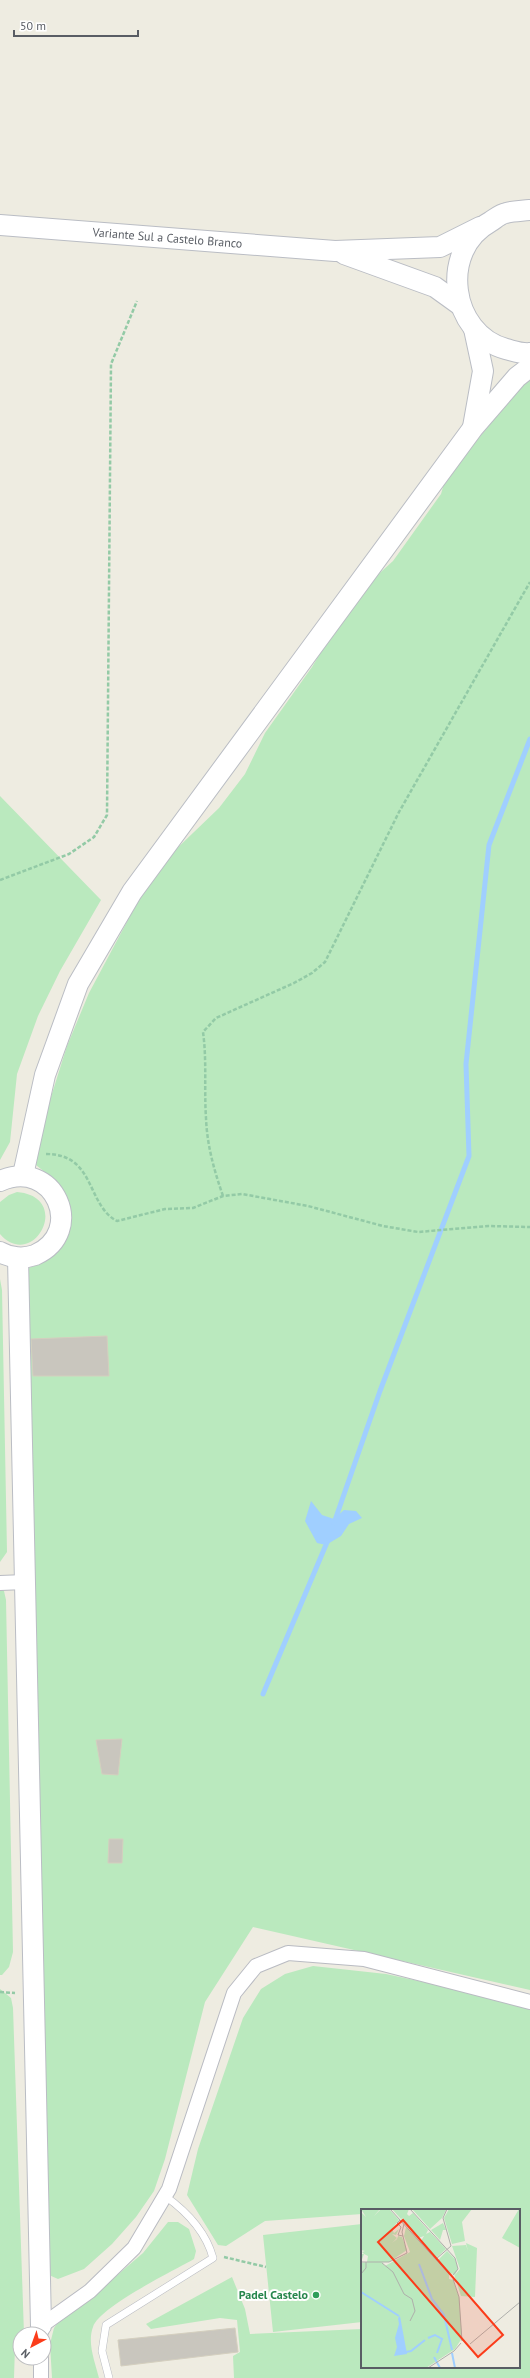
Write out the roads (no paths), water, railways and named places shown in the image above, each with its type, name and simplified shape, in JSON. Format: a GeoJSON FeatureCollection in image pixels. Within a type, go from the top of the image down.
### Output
{"type":"FeatureCollection","features":[{"type":"Feature","properties":{"kind":"street"},"geometry":{"type":"LineString","coordinates":[[335,251],[440,247],[504,213],[530,210]]}},
{"type":"Feature","properties":{"kind":"street","name":"Variante Sul a Castelo Branco"},"geometry":{"type":"LineString","coordinates":[[0,225],[335,251]]}},
{"type":"Feature","properties":{"kind":"street"},"geometry":{"type":"LineString","coordinates":[[473,428],[482,371],[474,329],[460,305],[456,277],[463,250],[480,227]]}},
{"type":"Feature","properties":{"kind":"street"},"geometry":{"type":"LineString","coordinates":[[335,251],[434,287],[460,305]]}},
{"type":"Feature","properties":{"kind":"street"},"geometry":{"type":"LineString","coordinates":[[474,329],[496,346],[524,354],[530,353]]}},
{"type":"Feature","properties":{"kind":"street"},"geometry":{"type":"LineString","coordinates":[[0,1180],[10,1176],[25,1166],[45,1075],[78,984],[132,892],[473,428],[517,377],[530,367]]}},
{"type":"Feature","properties":{"kind":"street"},"geometry":{"type":"LineString","coordinates":[[25,1166],[35,1178],[47,1185],[55,1194],[60,1206],[61,1219],[59,1232],[52,1243],[42,1252],[30,1257],[9,1255],[25,1582],[41,2326]]}},
{"type":"Feature","properties":{"kind":"street"},"geometry":{"type":"LineString","coordinates":[[0,1582],[25,1582]]}},
{"type":"Feature","properties":{"kind":"street"},"geometry":{"type":"LineString","coordinates":[[46,2326],[90,2290],[134,2248],[165,2196],[169,2189],[234,1993],[256,1966],[288,1953],[364,1959],[530,2002]]}},
{"type":"Feature","properties":{"kind":"street"},"geometry":{"type":"LineString","coordinates":[[41,2366],[41,2378]]}},
{"type":"Feature","properties":{"kind":"lane"},"geometry":{"type":"LineString","coordinates":[[109,2378],[102,2351],[106,2325],[213,2258],[208,2242],[182,2208],[165,2196]]}},
{"type":"Feature","properties":{"kind":"water"},"geometry":{"type":"Polygon","coordinates":[[[311,1501],[322,1515],[334,1519],[344,1510],[356,1511],[362,1518],[349,1524],[341,1536],[326,1545],[317,1543],[305,1521],[311,1501]]]}},
{"type":"Feature","properties":{"kind":"waterway"},"geometry":{"type":"LineString","coordinates":[[334,1523],[380,1391],[469,1156],[466,1064],[489,845],[530,739]]}},
{"type":"Feature","properties":{"kind":"waterway"},"geometry":{"type":"LineString","coordinates":[[263,1694],[328,1540]]}},
{"type":"Feature","properties":{"kind":"place","name":"Padel Castelo"},"geometry":{"type":"Point","coordinates":[316,2295]}}]}
